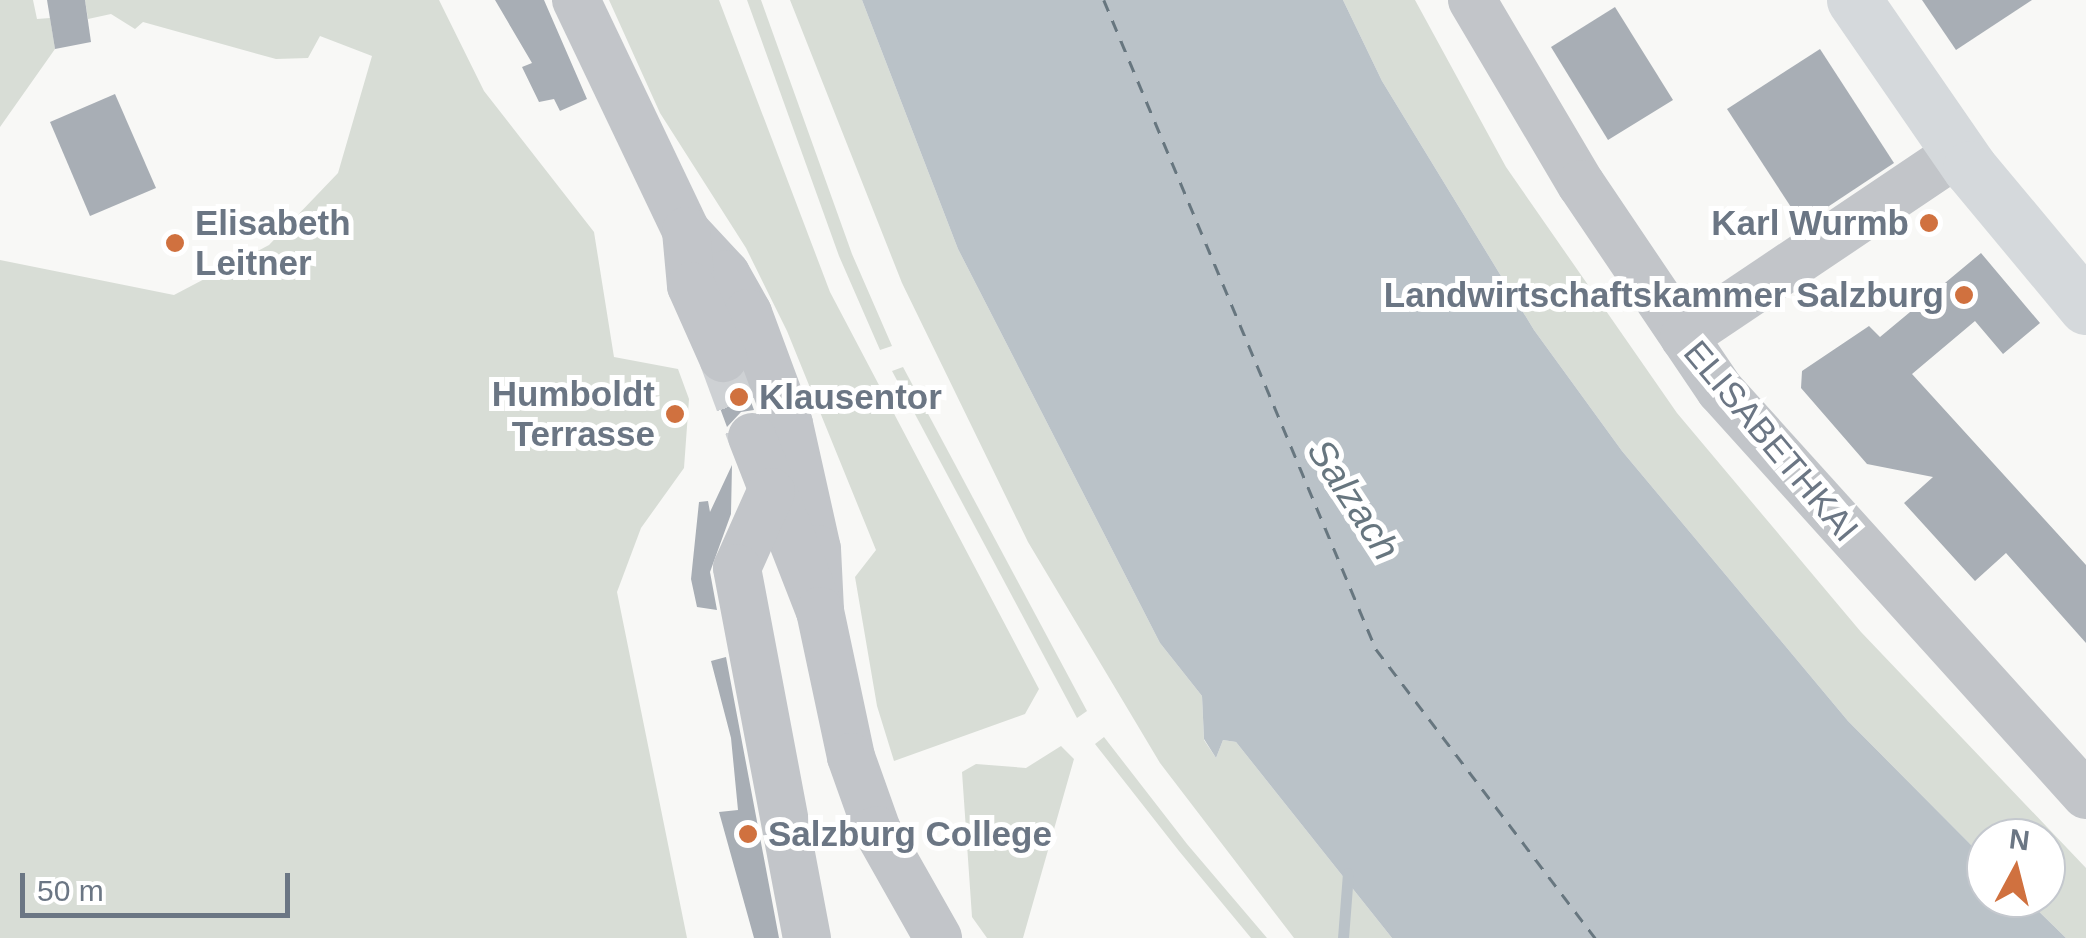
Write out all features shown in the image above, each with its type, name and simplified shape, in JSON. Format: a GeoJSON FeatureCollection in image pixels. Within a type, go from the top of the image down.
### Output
{"type":"FeatureCollection","features":[{"type":"Feature","properties":{"kind":"main road"},"geometry":{"type":"LineString","coordinates":[[1854,0],[1958,153],[2086,307]]}},
{"type":"Feature","properties":{"kind":"street"},"geometry":{"type":"LineString","coordinates":[[576,0],[686,231],[726,274],[748,313],[789,424],[817,549],[820,612],[851,757],[907,892],[938,938]]}},
{"type":"Feature","properties":{"kind":"street","name":"ELISABETHKAI"},"geometry":{"type":"LineString","coordinates":[[1472,0],[1581,184],[1728,400],[2086,795]]}},
{"type":"Feature","properties":{"kind":"street"},"geometry":{"type":"LineString","coordinates":[[1684,336],[1958,153]]}},
{"type":"Feature","properties":{"kind":"street"},"geometry":{"type":"LineString","coordinates":[[686,231],[691,286],[723,358]]}},
{"type":"Feature","properties":{"kind":"street"},"geometry":{"type":"LineString","coordinates":[[752,437],[820,612]]}},
{"type":"Feature","properties":{"kind":"street"},"geometry":{"type":"LineString","coordinates":[[771,492],[737,568],[806,938]]}},
{"type":"Feature","properties":{"kind":"shaded area"},"geometry":{"type":"Polygon","coordinates":[[[0,0],[33,0],[37,19],[50,18],[55,49],[0,127],[0,0]]]}},
{"type":"Feature","properties":{"kind":"shaded area"},"geometry":{"type":"Polygon","coordinates":[[[85,0],[439,0],[484,91],[594,232],[614,357],[678,369],[689,399],[684,468],[641,528],[617,592],[687,938],[0,938],[0,260],[174,295],[269,245],[338,173],[372,56],[320,36],[308,58],[276,59],[143,22],[135,29],[111,14],[88,19],[85,0]]]}},
{"type":"Feature","properties":{"kind":"shaded area"},"geometry":{"type":"Polygon","coordinates":[[[609,0],[719,0],[830,292],[1039,689],[1025,714],[894,761],[877,706],[855,577],[876,550],[787,331],[746,248],[660,113],[609,0]]]}},
{"type":"Feature","properties":{"kind":"shaded area"},"geometry":{"type":"Polygon","coordinates":[[[747,0],[761,0],[852,254],[892,346],[880,350],[839,256],[747,0]]]}},
{"type":"Feature","properties":{"kind":"shaded area"},"geometry":{"type":"Polygon","coordinates":[[[790,0],[862,0],[958,249],[1160,643],[1202,696],[1204,740],[1216,758],[1223,740],[1236,742],[1392,938],[1294,938],[1160,763],[1028,542],[902,283],[790,0]]]}},
{"type":"Feature","properties":{"kind":"shaded area"},"geometry":{"type":"Polygon","coordinates":[[[1343,0],[1415,0],[1506,167],[1677,413],[1861,632],[2038,818],[1966,818],[1966,840],[1848,721],[1622,451],[1534,330],[1382,81],[1343,0]]]}},
{"type":"Feature","properties":{"kind":"shaded area"},"geometry":{"type":"Polygon","coordinates":[[[903,367],[1087,711],[1077,718],[892,371],[903,367]]]}},
{"type":"Feature","properties":{"kind":"shaded area"},"geometry":{"type":"Polygon","coordinates":[[[1104,737],[1267,938],[1251,938],[1179,851],[1095,744],[1104,737]]]}},
{"type":"Feature","properties":{"kind":"shaded area"},"geometry":{"type":"Polygon","coordinates":[[[1061,746],[1074,759],[1023,938],[987,938],[972,917],[962,772],[976,764],[1026,768],[1061,746]]]}},
{"type":"Feature","properties":{"kind":"shaded area"},"geometry":{"type":"Polygon","coordinates":[[[2066,847],[2086,868],[2086,938],[2066,938],[2046,918],[2066,918],[2066,847]]]}},
{"type":"Feature","properties":{"kind":"water","name":"Salzach"},"geometry":{"type":"Polygon","coordinates":[[[862,0],[1343,0],[1382,81],[1534,330],[1622,451],[1848,721],[1966,840],[1966,918],[2046,918],[2066,938],[1392,938],[1236,742],[1223,740],[1216,758],[1204,739],[1202,696],[1160,643],[958,249],[862,0]]]}},
{"type":"Feature","properties":{"kind":"building"},"geometry":{"type":"Polygon","coordinates":[[[47,0],[85,0],[91,42],[55,49],[47,0]]]}},
{"type":"Feature","properties":{"kind":"building"},"geometry":{"type":"Polygon","coordinates":[[[495,0],[544,0],[587,99],[560,111],[554,99],[539,102],[522,67],[532,63],[495,0]]]}},
{"type":"Feature","properties":{"kind":"building"},"geometry":{"type":"Polygon","coordinates":[[[1922,0],[2032,0],[1956,50],[1922,0]]]}},
{"type":"Feature","properties":{"kind":"building"},"geometry":{"type":"Polygon","coordinates":[[[1615,7],[1673,100],[1608,140],[1551,47],[1615,7]]]}},
{"type":"Feature","properties":{"kind":"building"},"geometry":{"type":"Polygon","coordinates":[[[1820,49],[1894,163],[1802,224],[1727,109],[1820,49]]]}},
{"type":"Feature","properties":{"kind":"building"},"geometry":{"type":"Polygon","coordinates":[[[115,94],[156,188],[90,216],[50,122],[115,94]]]}},
{"type":"Feature","properties":{"kind":"building"},"geometry":{"type":"Polygon","coordinates":[[[1981,253],[2040,323],[2003,354],[1975,321],[1912,374],[2086,565],[2086,643],[2006,553],[1975,581],[1904,503],[1933,477],[1867,464],[1801,388],[1802,371],[1869,326],[1880,337],[1981,253]]]}},
{"type":"Feature","properties":{"kind":"building"},"geometry":{"type":"Polygon","coordinates":[[[742,377],[754,410],[741,412],[727,427],[710,381],[721,385],[742,377]]]}},
{"type":"Feature","properties":{"kind":"building"},"geometry":{"type":"Polygon","coordinates":[[[732,465],[731,514],[710,572],[717,610],[697,607],[691,579],[699,502],[708,501],[710,512],[732,465]]]}},
{"type":"Feature","properties":{"kind":"building"},"geometry":{"type":"Polygon","coordinates":[[[726,657],[779,938],[754,938],[719,812],[738,810],[731,738],[711,661],[726,657]]]}},
{"type":"Feature","properties":{"kind":"waterway"},"geometry":{"type":"LineString","coordinates":[[1343,938],[1348,873]]}},
{"type":"Feature","properties":{"kind":"ferry route"},"geometry":{"type":"LineString","coordinates":[[1104,0],[1376,649],[1595,938]]}},
{"type":"Feature","properties":{"kind":"tunnel"},"geometry":{"type":"LineString","coordinates":[[723,358],[752,437]]}},
{"type":"Feature","properties":{"kind":"place","name":"Karl Wurmb"},"geometry":{"type":"Point","coordinates":[1929,223]}},
{"type":"Feature","properties":{"kind":"place","name":"Elisabeth Leitner"},"geometry":{"type":"Point","coordinates":[175,243]}},
{"type":"Feature","properties":{"kind":"place","name":"Landwirtschaftskammer Salzburg"},"geometry":{"type":"Point","coordinates":[1964,295]}},
{"type":"Feature","properties":{"kind":"place","name":"Klausentor"},"geometry":{"type":"Point","coordinates":[739,397]}},
{"type":"Feature","properties":{"kind":"place","name":"Humboldt Terrasse"},"geometry":{"type":"Point","coordinates":[675,414]}},
{"type":"Feature","properties":{"kind":"place","name":"Salzburg College"},"geometry":{"type":"Point","coordinates":[748,834]}}]}
